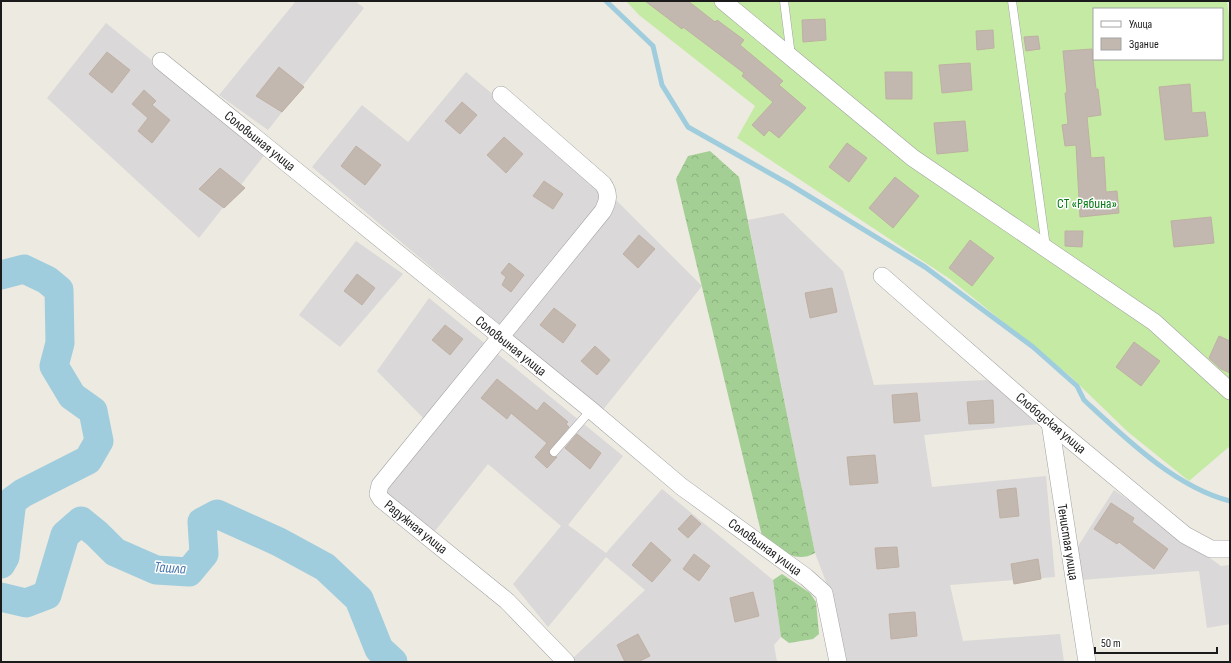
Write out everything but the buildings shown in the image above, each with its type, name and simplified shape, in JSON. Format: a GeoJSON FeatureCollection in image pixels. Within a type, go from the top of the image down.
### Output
{"type":"FeatureCollection","features":[{"type":"Feature","properties":{"kind":"street"},"geometry":{"type":"LineString","coordinates":[[723,1],[913,158],[1154,322],[1230,391]]}},
{"type":"Feature","properties":{"kind":"street","name":"Соловьиная улица"},"geometry":{"type":"LineString","coordinates":[[161,60],[329,196],[499,337],[591,410],[682,487],[806,577],[824,593],[838,662]]}},
{"type":"Feature","properties":{"kind":"street"},"geometry":{"type":"LineString","coordinates":[[499,337],[603,211],[608,202],[608,195],[603,184],[501,95]]}},
{"type":"Feature","properties":{"kind":"street","name":"Слободская улица"},"geometry":{"type":"LineString","coordinates":[[882,276],[1050,423],[1186,535],[1212,549],[1230,548]]}},
{"type":"Feature","properties":{"kind":"street","name":"Радужная улица"},"geometry":{"type":"LineString","coordinates":[[499,337],[380,485],[378,494],[381,499],[507,601],[566,662]]}},
{"type":"Feature","properties":{"kind":"street","name":"Тенистая улица"},"geometry":{"type":"LineString","coordinates":[[1050,423],[1087,662]]}},
{"type":"Feature","properties":{"kind":"lane"},"geometry":{"type":"LineString","coordinates":[[784,1],[791,58]]}},
{"type":"Feature","properties":{"kind":"lane"},"geometry":{"type":"LineString","coordinates":[[1012,1],[1046,248]]}},
{"type":"Feature","properties":{"kind":"lane"},"geometry":{"type":"LineString","coordinates":[[554,452],[591,410]]}},
{"type":"Feature","properties":{"kind":"shaded area"},"geometry":{"type":"Polygon","coordinates":[[[296,1],[355,1],[364,8],[268,130],[219,95],[296,1]]]}},
{"type":"Feature","properties":{"kind":"shaded area"},"geometry":{"type":"Polygon","coordinates":[[[106,23],[266,153],[199,238],[47,98],[106,23]]]}},
{"type":"Feature","properties":{"kind":"shaded area"},"geometry":{"type":"Polygon","coordinates":[[[466,72],[597,181],[702,286],[602,411],[312,167],[362,105],[408,142],[466,72]]]}},
{"type":"Feature","properties":{"kind":"shaded area"},"geometry":{"type":"Polygon","coordinates":[[[783,213],[843,271],[874,385],[987,380],[1039,424],[924,435],[932,487],[1046,476],[1055,577],[950,585],[963,641],[1060,634],[1064,662],[844,662],[828,587],[815,553],[748,220],[783,213]]]}},
{"type":"Feature","properties":{"kind":"shaded area"},"geometry":{"type":"Polygon","coordinates":[[[356,241],[403,274],[340,347],[299,315],[356,241]]]}},
{"type":"Feature","properties":{"kind":"shaded area"},"geometry":{"type":"Polygon","coordinates":[[[429,298],[623,456],[568,525],[606,553],[662,489],[773,580],[781,637],[774,645],[777,662],[575,662],[573,658],[645,590],[606,557],[548,627],[513,584],[561,526],[488,464],[431,536],[379,491],[432,427],[377,371],[429,298]]]}},
{"type":"Feature","properties":{"kind":"shaded area"},"geometry":{"type":"Polygon","coordinates":[[[1114,490],[1221,566],[1230,565],[1230,624],[1207,628],[1199,571],[1081,580],[1075,551],[1114,490]]]}},
{"type":"Feature","properties":{"kind":"green space","name":"СТ «Рябина»"},"geometry":{"type":"Polygon","coordinates":[[[626,1],[1227,1],[1230,24],[1230,446],[1189,481],[1128,432],[1070,376],[950,279],[737,138],[755,106],[639,15],[626,1]]]}},
{"type":"Feature","properties":{"kind":"green space"},"geometry":{"type":"Polygon","coordinates":[[[710,151],[739,177],[815,553],[807,556],[800,557],[787,554],[762,536],[676,179],[688,156],[710,151]]]}},
{"type":"Feature","properties":{"kind":"green space"},"geometry":{"type":"Polygon","coordinates":[[[782,574],[810,593],[816,602],[819,634],[813,639],[789,643],[781,637],[773,580],[782,574]]]}},
{"type":"Feature","properties":{"kind":"waterway"},"geometry":{"type":"LineString","coordinates":[[606,1],[653,46],[662,85],[688,127],[789,184],[925,267],[1033,347],[1077,386],[1084,400],[1116,430],[1152,460],[1190,485],[1230,501]]}},
{"type":"Feature","properties":{"kind":"waterway","name":"Ташла"},"geometry":{"type":"LineString","coordinates":[[1,275],[24,269],[47,280],[59,290],[60,343],[54,366],[72,396],[93,411],[99,441],[88,460],[23,493],[12,501],[5,557],[1,564]]}},
{"type":"Feature","properties":{"kind":"waterway","name":"Ташла"},"geometry":{"type":"LineString","coordinates":[[1,597],[26,603],[47,595],[65,535],[81,521],[115,552],[156,570],[189,572],[204,554],[202,522],[217,514],[279,542],[325,567],[359,599],[379,649],[393,662]]}}]}
